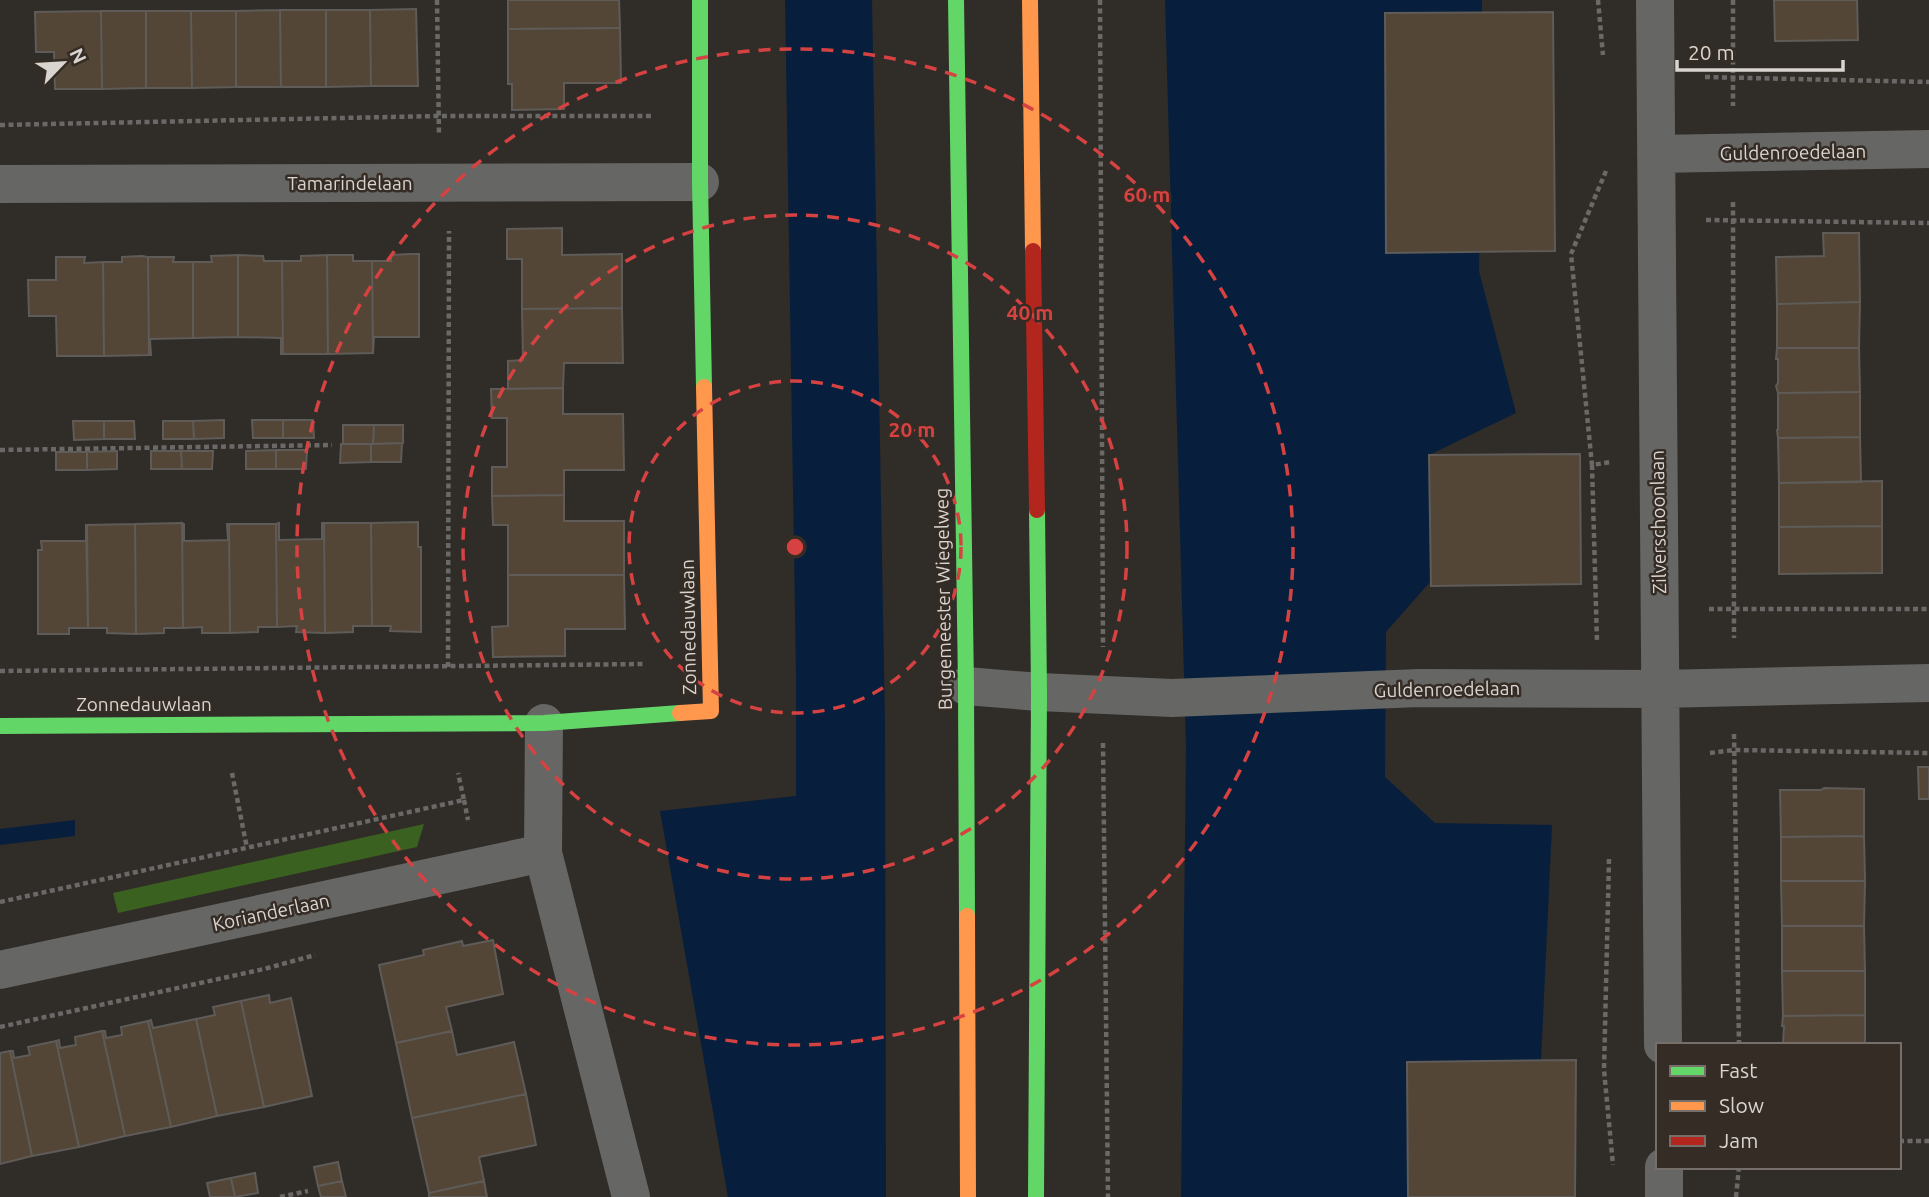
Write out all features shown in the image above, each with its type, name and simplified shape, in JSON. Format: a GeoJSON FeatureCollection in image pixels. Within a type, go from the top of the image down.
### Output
{"type":"FeatureCollection","features":[{"type":"Feature","properties":{"kind":"street","name":"Zonnedauwlaan"},"geometry":{"type":"LineString","coordinates":[[0,726],[544,723],[711,711],[700,182],[700,0]]}},
{"type":"Feature","properties":{"kind":"street","name":"Burgemeester Wiegelweg"},"geometry":{"type":"LineString","coordinates":[[956,0],[966,685],[968,1197]]}},
{"type":"Feature","properties":{"kind":"street"},"geometry":{"type":"LineString","coordinates":[[1030,0],[1039,692],[1037,1197]]}},
{"type":"Feature","properties":{"kind":"street","name":"Zilverschoonlaan"},"geometry":{"type":"LineString","coordinates":[[1655,0],[1663,1043]]}},
{"type":"Feature","properties":{"kind":"street","name":"Guldenroedelaan"},"geometry":{"type":"LineString","coordinates":[[1656,154],[1929,149]]}},
{"type":"Feature","properties":{"kind":"street","name":"Tamarindelaan"},"geometry":{"type":"LineString","coordinates":[[0,184],[700,182]]}},
{"type":"Feature","properties":{"kind":"street","name":"Guldenroedelaan"},"geometry":{"type":"LineString","coordinates":[[966,685],[1039,692],[1172,698],[1420,688],[1660,689],[1929,683]]}},
{"type":"Feature","properties":{"kind":"street"},"geometry":{"type":"LineString","coordinates":[[544,723],[543,853],[631,1197]]}},
{"type":"Feature","properties":{"kind":"street","name":"Korianderlaan"},"geometry":{"type":"LineString","coordinates":[[0,970],[543,853]]}},
{"type":"Feature","properties":{"kind":"street"},"geometry":{"type":"LineString","coordinates":[[1664,1169],[1664,1197]]}},
{"type":"Feature","properties":{"kind":"path"},"geometry":{"type":"LineString","coordinates":[[0,902],[464,800],[448,723],[444,182],[438,116],[437,0]]}},
{"type":"Feature","properties":{"kind":"path"},"geometry":{"type":"LineString","coordinates":[[1100,0],[1108,1197]]}},
{"type":"Feature","properties":{"kind":"path"},"geometry":{"type":"LineString","coordinates":[[1733,0],[1734,750],[1740,1043]]}},
{"type":"Feature","properties":{"kind":"path"},"geometry":{"type":"LineString","coordinates":[[1733,79],[1929,82]]}},
{"type":"Feature","properties":{"kind":"path"},"geometry":{"type":"LineString","coordinates":[[0,125],[438,116],[658,116]]}},
{"type":"Feature","properties":{"kind":"path"},"geometry":{"type":"LineString","coordinates":[[1598,688],[1592,465],[1571,254],[1608,167]]}},
{"type":"Feature","properties":{"kind":"path"},"geometry":{"type":"LineString","coordinates":[[1733,220],[1929,223]]}},
{"type":"Feature","properties":{"kind":"path"},"geometry":{"type":"LineString","coordinates":[[0,450],[332,445]]}},
{"type":"Feature","properties":{"kind":"path"},"geometry":{"type":"LineString","coordinates":[[1592,465],[1658,455]]}},
{"type":"Feature","properties":{"kind":"path"},"geometry":{"type":"LineString","coordinates":[[1734,610],[1929,609]]}},
{"type":"Feature","properties":{"kind":"path"},"geometry":{"type":"LineString","coordinates":[[0,671],[648,663]]}},
{"type":"Feature","properties":{"kind":"path"},"geometry":{"type":"LineString","coordinates":[[222,725],[247,848]]}},
{"type":"Feature","properties":{"kind":"path"},"geometry":{"type":"LineString","coordinates":[[1734,750],[1929,753]]}},
{"type":"Feature","properties":{"kind":"path"},"geometry":{"type":"LineString","coordinates":[[1901,1141],[1929,1141]]}},
{"type":"Feature","properties":{"kind":"path"},"geometry":{"type":"LineString","coordinates":[[1736,1197],[1739,1169]]}},
{"type":"Feature","properties":{"kind":"path"},"geometry":{"type":"LineString","coordinates":[[280,1197],[308,1191]]}},
{"type":"Feature","properties":{"kind":"green space"},"geometry":{"type":"Polygon","coordinates":[[[424,824],[417,847],[118,913],[113,893],[424,824]]]}},
{"type":"Feature","properties":{"kind":"water"},"geometry":{"type":"Polygon","coordinates":[[[785,0],[872,0],[885,723],[886,1197],[728,1197],[660,811],[796,796],[785,0]]]}},
{"type":"Feature","properties":{"kind":"water"},"geometry":{"type":"Polygon","coordinates":[[[1165,0],[1482,0],[1479,271],[1516,413],[1429,455],[1430,582],[1386,632],[1385,777],[1435,823],[1552,825],[1541,1061],[1407,1062],[1408,1197],[1181,1197],[1186,747],[1165,0]]]}},
{"type":"Feature","properties":{"kind":"water"},"geometry":{"type":"Polygon","coordinates":[[[75,820],[75,836],[0,845],[0,829],[75,820]]]}},
{"type":"Feature","properties":{"kind":"building"},"geometry":{"type":"Polygon","coordinates":[[[508,0],[619,0],[620,28],[508,29],[508,0]]]}},
{"type":"Feature","properties":{"kind":"building"},"geometry":{"type":"Polygon","coordinates":[[[1774,0],[1857,0],[1858,40],[1775,41],[1774,0]]]}},
{"type":"Feature","properties":{"kind":"building"},"geometry":{"type":"Polygon","coordinates":[[[416,9],[418,86],[371,86],[370,10],[416,9]]]}},
{"type":"Feature","properties":{"kind":"building"},"geometry":{"type":"Polygon","coordinates":[[[280,10],[326,10],[326,87],[281,87],[280,10]]]}},
{"type":"Feature","properties":{"kind":"building"},"geometry":{"type":"Polygon","coordinates":[[[280,10],[281,87],[236,87],[236,11],[280,10]]]}},
{"type":"Feature","properties":{"kind":"building"},"geometry":{"type":"Polygon","coordinates":[[[326,10],[370,10],[371,86],[326,87],[326,10]]]}},
{"type":"Feature","properties":{"kind":"building"},"geometry":{"type":"Polygon","coordinates":[[[101,11],[146,11],[146,88],[102,89],[101,11]]]}},
{"type":"Feature","properties":{"kind":"building"},"geometry":{"type":"Polygon","coordinates":[[[101,11],[102,89],[55,89],[54,52],[36,52],[35,12],[101,11]]]}},
{"type":"Feature","properties":{"kind":"building"},"geometry":{"type":"Polygon","coordinates":[[[146,11],[191,11],[192,88],[146,88],[146,11]]]}},
{"type":"Feature","properties":{"kind":"building"},"geometry":{"type":"Polygon","coordinates":[[[191,11],[236,11],[236,87],[192,88],[191,11]]]}},
{"type":"Feature","properties":{"kind":"building"},"geometry":{"type":"Polygon","coordinates":[[[1553,12],[1555,251],[1386,253],[1385,13],[1553,12]]]}},
{"type":"Feature","properties":{"kind":"building"},"geometry":{"type":"Polygon","coordinates":[[[620,28],[621,83],[564,83],[564,109],[512,110],[512,84],[508,84],[508,29],[620,28]]]}},
{"type":"Feature","properties":{"kind":"building"},"geometry":{"type":"Polygon","coordinates":[[[562,228],[562,255],[622,254],[622,308],[522,309],[522,259],[507,259],[507,229],[562,228]]]}},
{"type":"Feature","properties":{"kind":"building"},"geometry":{"type":"Polygon","coordinates":[[[1823,233],[1859,233],[1860,302],[1777,304],[1776,257],[1824,256],[1823,233]]]}},
{"type":"Feature","properties":{"kind":"building"},"geometry":{"type":"Polygon","coordinates":[[[419,254],[419,337],[374,337],[373,353],[372,261],[391,261],[391,255],[419,254]]]}},
{"type":"Feature","properties":{"kind":"building"},"geometry":{"type":"Polygon","coordinates":[[[238,255],[263,256],[264,261],[282,261],[283,354],[281,338],[238,337],[238,255]]]}},
{"type":"Feature","properties":{"kind":"building"},"geometry":{"type":"Polygon","coordinates":[[[238,255],[238,337],[193,338],[193,262],[212,262],[211,256],[238,255]]]}},
{"type":"Feature","properties":{"kind":"building"},"geometry":{"type":"Polygon","coordinates":[[[327,255],[328,354],[283,354],[282,261],[301,261],[301,256],[327,255]]]}},
{"type":"Feature","properties":{"kind":"building"},"geometry":{"type":"Polygon","coordinates":[[[327,255],[353,255],[353,261],[372,261],[373,353],[328,354],[327,255]]]}},
{"type":"Feature","properties":{"kind":"building"},"geometry":{"type":"Polygon","coordinates":[[[56,257],[85,257],[84,263],[103,262],[104,356],[57,356],[56,316],[29,316],[28,280],[56,280],[56,257]]]}},
{"type":"Feature","properties":{"kind":"building"},"geometry":{"type":"Polygon","coordinates":[[[122,257],[148,257],[149,355],[104,356],[103,262],[122,262],[122,257]]]}},
{"type":"Feature","properties":{"kind":"building"},"geometry":{"type":"Polygon","coordinates":[[[148,257],[174,257],[173,262],[193,262],[193,338],[150,339],[151,355],[149,355],[148,257]]]}},
{"type":"Feature","properties":{"kind":"building"},"geometry":{"type":"Polygon","coordinates":[[[1860,302],[1859,348],[1777,348],[1777,304],[1860,302]]]}},
{"type":"Feature","properties":{"kind":"building"},"geometry":{"type":"Polygon","coordinates":[[[622,308],[623,363],[564,363],[563,388],[508,389],[508,361],[523,360],[522,309],[622,308]]]}},
{"type":"Feature","properties":{"kind":"building"},"geometry":{"type":"Polygon","coordinates":[[[1777,348],[1859,348],[1860,392],[1778,393],[1777,348]]]}},
{"type":"Feature","properties":{"kind":"building"},"geometry":{"type":"Polygon","coordinates":[[[563,388],[563,414],[623,414],[624,470],[564,470],[564,495],[492,496],[492,467],[507,467],[507,418],[492,418],[491,389],[563,388]]]}},
{"type":"Feature","properties":{"kind":"building"},"geometry":{"type":"Polygon","coordinates":[[[1860,392],[1860,437],[1778,438],[1778,393],[1860,392]]]}},
{"type":"Feature","properties":{"kind":"building"},"geometry":{"type":"Polygon","coordinates":[[[224,420],[224,438],[194,439],[193,421],[224,420]]]}},
{"type":"Feature","properties":{"kind":"building"},"geometry":{"type":"Polygon","coordinates":[[[252,420],[283,420],[283,438],[253,438],[252,420]]]}},
{"type":"Feature","properties":{"kind":"building"},"geometry":{"type":"Polygon","coordinates":[[[283,420],[313,420],[314,438],[283,438],[283,420]]]}},
{"type":"Feature","properties":{"kind":"building"},"geometry":{"type":"Polygon","coordinates":[[[73,421],[104,421],[104,439],[74,440],[73,421]]]}},
{"type":"Feature","properties":{"kind":"building"},"geometry":{"type":"Polygon","coordinates":[[[104,421],[134,421],[135,439],[104,439],[104,421]]]}},
{"type":"Feature","properties":{"kind":"building"},"geometry":{"type":"Polygon","coordinates":[[[163,421],[193,421],[194,439],[163,439],[163,421]]]}},
{"type":"Feature","properties":{"kind":"building"},"geometry":{"type":"Polygon","coordinates":[[[343,425],[374,425],[373,444],[343,444],[343,425]]]}},
{"type":"Feature","properties":{"kind":"building"},"geometry":{"type":"Polygon","coordinates":[[[374,425],[403,425],[403,443],[373,444],[374,425]]]}},
{"type":"Feature","properties":{"kind":"building"},"geometry":{"type":"Polygon","coordinates":[[[1860,437],[1861,482],[1779,483],[1778,438],[1860,437]]]}},
{"type":"Feature","properties":{"kind":"building"},"geometry":{"type":"Polygon","coordinates":[[[402,443],[401,462],[371,462],[371,444],[402,443]]]}},
{"type":"Feature","properties":{"kind":"building"},"geometry":{"type":"Polygon","coordinates":[[[341,444],[371,444],[371,462],[340,463],[341,444]]]}},
{"type":"Feature","properties":{"kind":"building"},"geometry":{"type":"Polygon","coordinates":[[[276,450],[307,450],[306,469],[276,469],[276,450]]]}},
{"type":"Feature","properties":{"kind":"building"},"geometry":{"type":"Polygon","coordinates":[[[276,450],[276,469],[246,469],[246,451],[276,450]]]}},
{"type":"Feature","properties":{"kind":"building"},"geometry":{"type":"Polygon","coordinates":[[[117,451],[117,469],[87,470],[87,452],[117,451]]]}},
{"type":"Feature","properties":{"kind":"building"},"geometry":{"type":"Polygon","coordinates":[[[151,451],[181,451],[182,469],[151,469],[151,451]]]}},
{"type":"Feature","properties":{"kind":"building"},"geometry":{"type":"Polygon","coordinates":[[[181,451],[213,451],[212,469],[182,469],[181,451]]]}},
{"type":"Feature","properties":{"kind":"building"},"geometry":{"type":"Polygon","coordinates":[[[56,452],[87,452],[87,470],[56,470],[56,452]]]}},
{"type":"Feature","properties":{"kind":"building"},"geometry":{"type":"Polygon","coordinates":[[[1580,454],[1581,584],[1431,586],[1429,455],[1580,454]]]}},
{"type":"Feature","properties":{"kind":"building"},"geometry":{"type":"Polygon","coordinates":[[[1882,481],[1882,526],[1779,527],[1779,483],[1882,481]]]}},
{"type":"Feature","properties":{"kind":"building"},"geometry":{"type":"Polygon","coordinates":[[[564,495],[564,521],[624,521],[624,575],[508,575],[508,525],[493,525],[492,496],[564,495]]]}},
{"type":"Feature","properties":{"kind":"building"},"geometry":{"type":"Polygon","coordinates":[[[418,522],[418,547],[421,547],[421,632],[390,631],[391,626],[372,626],[371,523],[418,522]]]}},
{"type":"Feature","properties":{"kind":"building"},"geometry":{"type":"Polygon","coordinates":[[[182,523],[184,541],[228,540],[229,524],[230,633],[202,633],[202,627],[183,628],[182,523]]]}},
{"type":"Feature","properties":{"kind":"building"},"geometry":{"type":"Polygon","coordinates":[[[182,523],[183,628],[164,628],[164,633],[136,634],[135,524],[182,523]]]}},
{"type":"Feature","properties":{"kind":"building"},"geometry":{"type":"Polygon","coordinates":[[[279,523],[279,540],[322,539],[324,523],[325,633],[296,632],[297,626],[277,627],[276,524],[279,523]]]}},
{"type":"Feature","properties":{"kind":"building"},"geometry":{"type":"Polygon","coordinates":[[[324,523],[371,523],[372,626],[353,626],[353,632],[325,633],[324,523]]]}},
{"type":"Feature","properties":{"kind":"building"},"geometry":{"type":"Polygon","coordinates":[[[86,524],[88,628],[69,628],[69,634],[38,634],[38,550],[42,550],[41,541],[86,541],[86,524]]]}},
{"type":"Feature","properties":{"kind":"building"},"geometry":{"type":"Polygon","coordinates":[[[135,524],[136,634],[107,633],[107,628],[88,628],[87,525],[135,524]]]}},
{"type":"Feature","properties":{"kind":"building"},"geometry":{"type":"Polygon","coordinates":[[[229,524],[276,524],[277,627],[258,627],[258,632],[230,633],[229,524]]]}},
{"type":"Feature","properties":{"kind":"building"},"geometry":{"type":"Polygon","coordinates":[[[1882,526],[1882,573],[1779,574],[1779,527],[1882,526]]]}},
{"type":"Feature","properties":{"kind":"building"},"geometry":{"type":"Polygon","coordinates":[[[508,575],[624,575],[625,629],[565,629],[565,656],[493,657],[492,627],[508,626],[508,575]]]}},
{"type":"Feature","properties":{"kind":"building"},"geometry":{"type":"Polygon","coordinates":[[[1918,767],[1929,767],[1929,799],[1919,799],[1918,767]]]}},
{"type":"Feature","properties":{"kind":"building"},"geometry":{"type":"Polygon","coordinates":[[[1864,789],[1864,836],[1781,837],[1780,790],[1864,789]]]}},
{"type":"Feature","properties":{"kind":"building"},"geometry":{"type":"Polygon","coordinates":[[[1864,836],[1865,881],[1781,881],[1781,837],[1864,836]]]}},
{"type":"Feature","properties":{"kind":"building"},"geometry":{"type":"Polygon","coordinates":[[[1781,881],[1865,881],[1864,926],[1782,926],[1781,881]]]}},
{"type":"Feature","properties":{"kind":"building"},"geometry":{"type":"Polygon","coordinates":[[[1782,926],[1864,926],[1865,971],[1782,971],[1782,926]]]}},
{"type":"Feature","properties":{"kind":"building"},"geometry":{"type":"Polygon","coordinates":[[[493,940],[503,994],[446,1007],[452,1031],[396,1043],[379,965],[424,955],[423,950],[462,941],[463,946],[493,940]]]}},
{"type":"Feature","properties":{"kind":"building"},"geometry":{"type":"Polygon","coordinates":[[[1782,971],[1865,971],[1865,1015],[1783,1016],[1782,971]]]}},
{"type":"Feature","properties":{"kind":"building"},"geometry":{"type":"Polygon","coordinates":[[[269,995],[270,1003],[291,998],[312,1096],[264,1107],[241,1001],[269,995]]]}},
{"type":"Feature","properties":{"kind":"building"},"geometry":{"type":"Polygon","coordinates":[[[241,1001],[264,1107],[217,1116],[196,1019],[215,1015],[213,1007],[241,1001]]]}},
{"type":"Feature","properties":{"kind":"building"},"geometry":{"type":"Polygon","coordinates":[[[1865,1015],[1865,1043],[1783,1043],[1783,1016],[1865,1015]]]}},
{"type":"Feature","properties":{"kind":"building"},"geometry":{"type":"Polygon","coordinates":[[[196,1019],[217,1116],[171,1127],[148,1021],[151,1020],[153,1028],[196,1019]]]}},
{"type":"Feature","properties":{"kind":"building"},"geometry":{"type":"Polygon","coordinates":[[[148,1021],[171,1127],[125,1136],[102,1031],[105,1031],[106,1038],[122,1035],[121,1027],[148,1021]]]}},
{"type":"Feature","properties":{"kind":"building"},"geometry":{"type":"Polygon","coordinates":[[[102,1031],[125,1136],[79,1147],[56,1041],[59,1040],[60,1048],[76,1045],[75,1037],[102,1031]]]}},
{"type":"Feature","properties":{"kind":"building"},"geometry":{"type":"Polygon","coordinates":[[[452,1031],[457,1055],[514,1042],[526,1094],[412,1118],[396,1043],[452,1031]]]}},
{"type":"Feature","properties":{"kind":"building"},"geometry":{"type":"Polygon","coordinates":[[[56,1041],[79,1147],[32,1156],[10,1051],[13,1051],[14,1058],[30,1055],[28,1047],[56,1041]]]}},
{"type":"Feature","properties":{"kind":"building"},"geometry":{"type":"Polygon","coordinates":[[[10,1051],[32,1156],[0,1164],[0,1053],[10,1051]]]}},
{"type":"Feature","properties":{"kind":"building"},"geometry":{"type":"Polygon","coordinates":[[[1576,1060],[1575,1197],[1408,1197],[1407,1062],[1576,1060]]]}},
{"type":"Feature","properties":{"kind":"building"},"geometry":{"type":"Polygon","coordinates":[[[526,1094],[536,1145],[479,1157],[484,1181],[429,1193],[412,1118],[526,1094]]]}},
{"type":"Feature","properties":{"kind":"building"},"geometry":{"type":"Polygon","coordinates":[[[338,1162],[342,1181],[318,1186],[314,1167],[338,1162]]]}},
{"type":"Feature","properties":{"kind":"building"},"geometry":{"type":"Polygon","coordinates":[[[255,1173],[258,1193],[235,1197],[231,1178],[255,1173]]]}},
{"type":"Feature","properties":{"kind":"building"},"geometry":{"type":"Polygon","coordinates":[[[231,1178],[235,1197],[210,1197],[207,1183],[231,1178]]]}},
{"type":"Feature","properties":{"kind":"building"},"geometry":{"type":"Polygon","coordinates":[[[342,1181],[346,1197],[321,1197],[318,1186],[342,1181]]]}},
{"type":"Feature","properties":{"kind":"building"},"geometry":{"type":"Polygon","coordinates":[[[484,1181],[487,1197],[429,1197],[429,1193],[484,1181]]]}},
{"type":"Feature","properties":{"kind":"traffic: fast"},"geometry":{"type":"LineString","coordinates":[[700,0],[704,387]]}},
{"type":"Feature","properties":{"kind":"traffic: fast"},"geometry":{"type":"LineString","coordinates":[[956,0],[967,916]]}},
{"type":"Feature","properties":{"kind":"traffic: fast"},"geometry":{"type":"LineString","coordinates":[[1036,1197],[1039,692],[1037,510]]}},
{"type":"Feature","properties":{"kind":"traffic: fast"},"geometry":{"type":"LineString","coordinates":[[0,726],[544,723],[680,713]]}},
{"type":"Feature","properties":{"kind":"traffic: slow"},"geometry":{"type":"LineString","coordinates":[[1030,0],[1033,251]]}},
{"type":"Feature","properties":{"kind":"traffic: slow"},"geometry":{"type":"LineString","coordinates":[[680,713],[711,711],[704,387]]}},
{"type":"Feature","properties":{"kind":"traffic: slow"},"geometry":{"type":"LineString","coordinates":[[967,916],[968,1197]]}},
{"type":"Feature","properties":{"kind":"traffic: jam"},"geometry":{"type":"LineString","coordinates":[[1033,251],[1037,510]]}}]}
